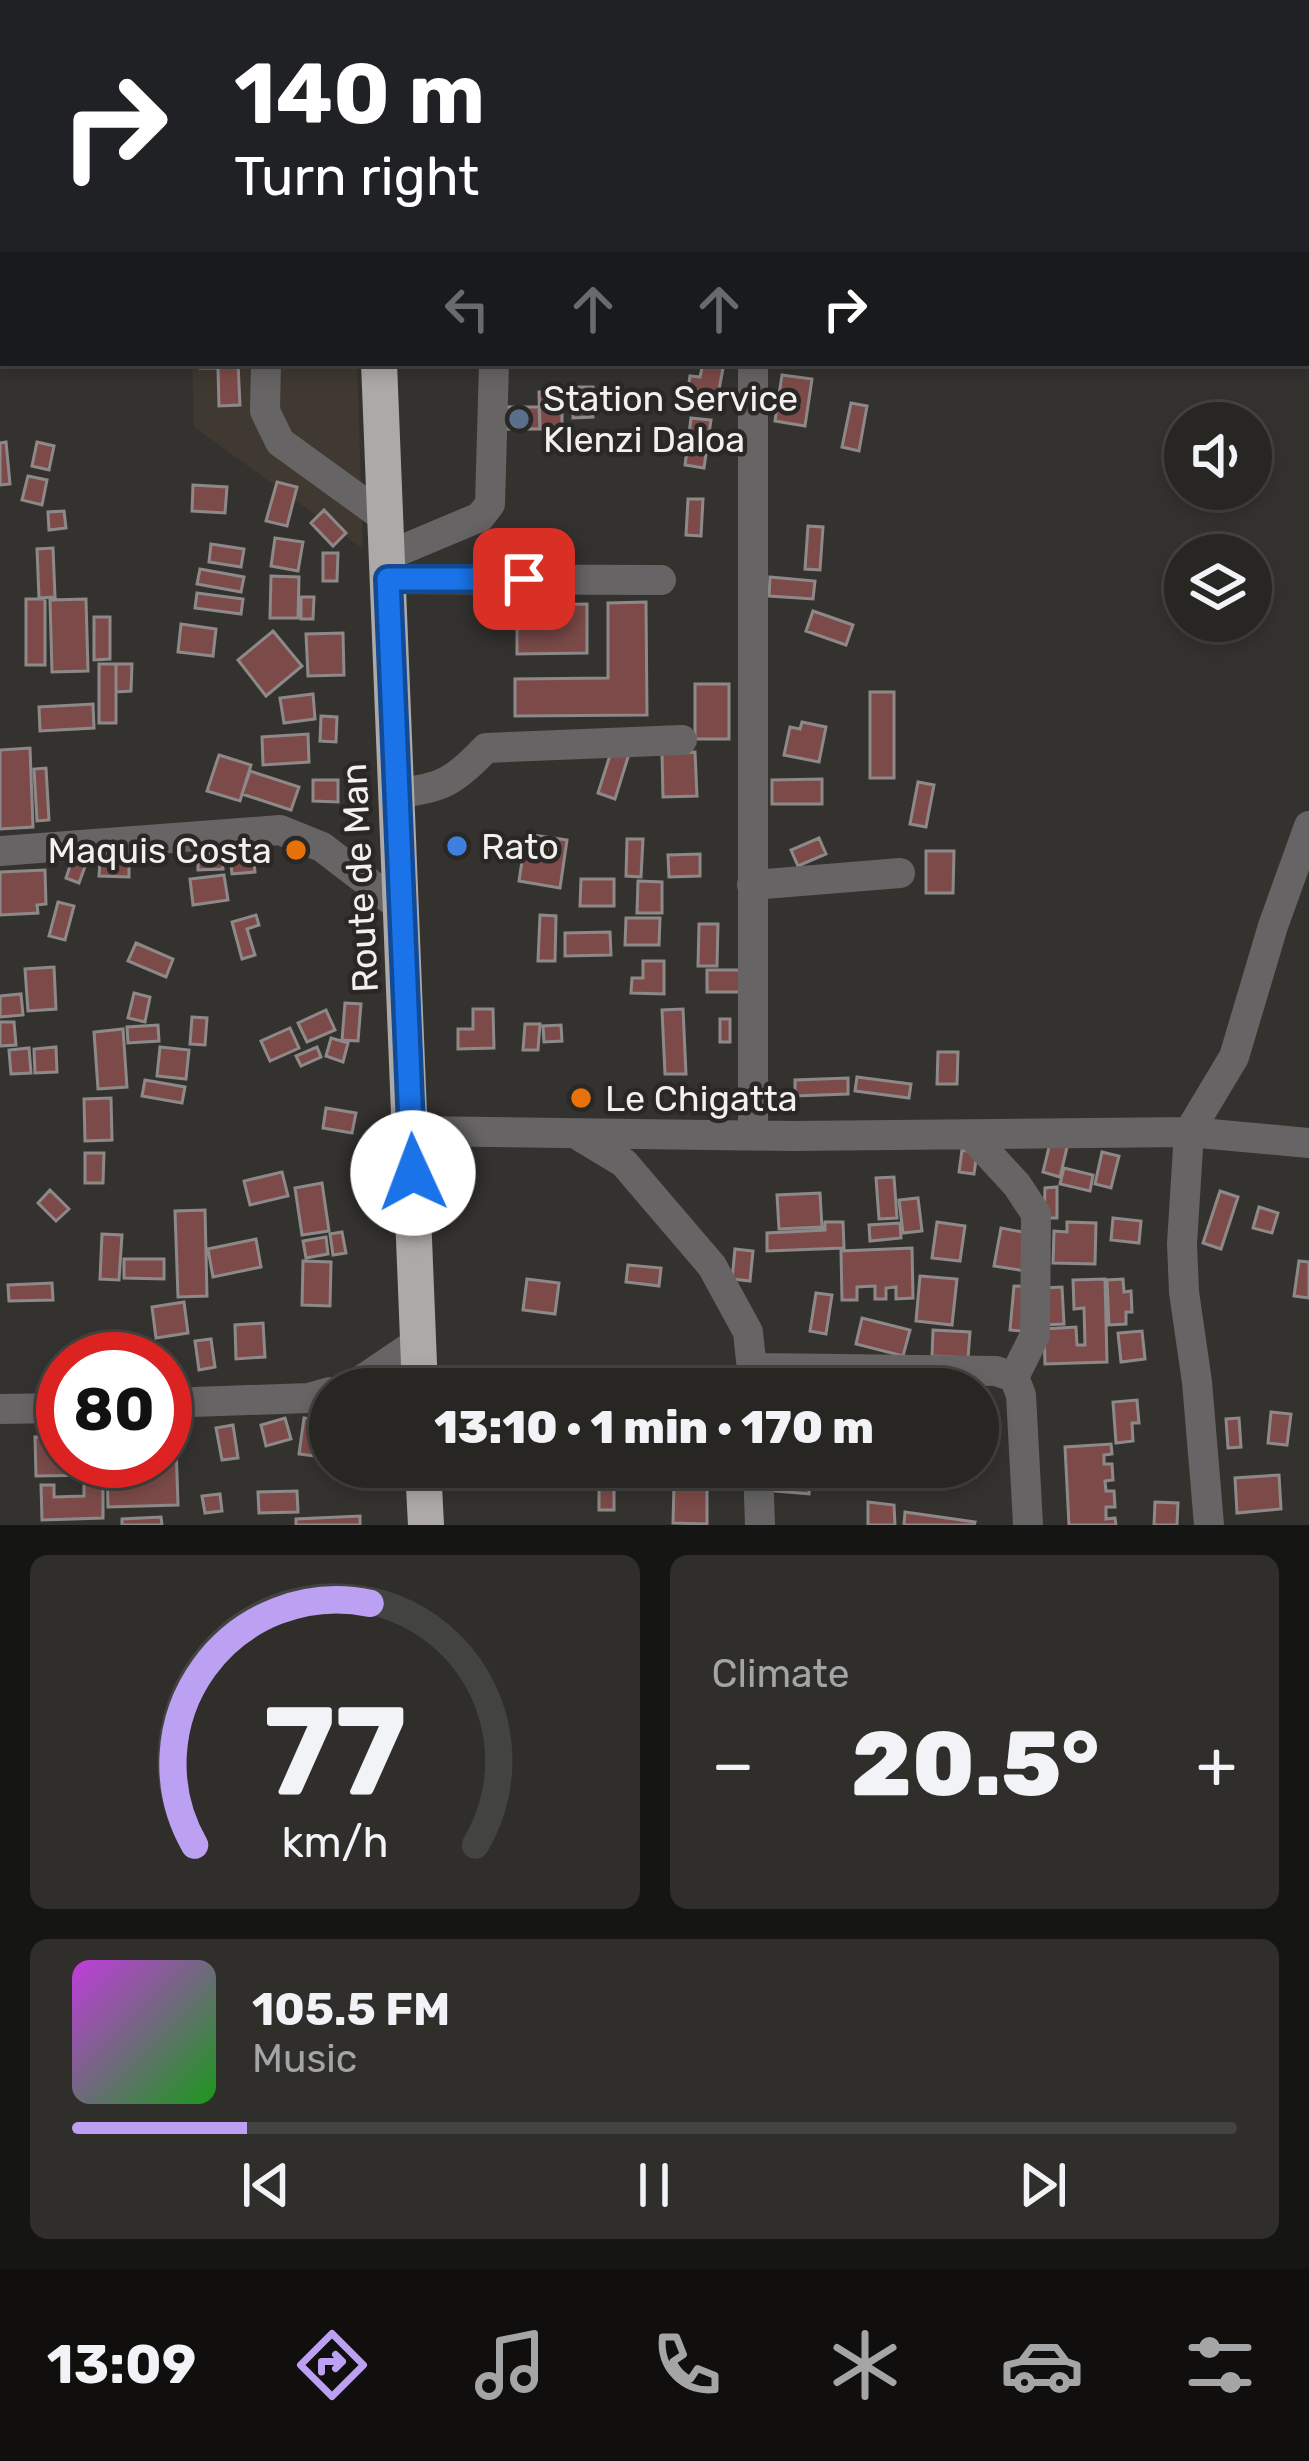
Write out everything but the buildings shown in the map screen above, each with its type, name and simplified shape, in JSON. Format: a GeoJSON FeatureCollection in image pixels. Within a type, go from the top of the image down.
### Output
{"type":"FeatureCollection","features":[{"type":"Feature","properties":{"kind":"highway","name":"Route de Man"},"geometry":{"type":"LineString","coordinates":[[379,366],[419,1368]]}},
{"type":"Feature","properties":{"kind":"highway"},"geometry":{"type":"LineString","coordinates":[[424,1488],[426,1525]]}},
{"type":"Feature","properties":{"kind":"street"},"geometry":{"type":"LineString","coordinates":[[266,366],[265,411],[280,442],[385,518]]}},
{"type":"Feature","properties":{"kind":"street"},"geometry":{"type":"LineString","coordinates":[[387,568],[480,517],[490,504],[494,366]]}},
{"type":"Feature","properties":{"kind":"street"},"geometry":{"type":"LineString","coordinates":[[753,366],[753,1136]]}},
{"type":"Feature","properties":{"kind":"street"},"geometry":{"type":"LineString","coordinates":[[387,568],[661,580]]}},
{"type":"Feature","properties":{"kind":"street"},"geometry":{"type":"LineString","coordinates":[[397,793],[436,790],[486,748],[682,740]]}},
{"type":"Feature","properties":{"kind":"street"},"geometry":{"type":"LineString","coordinates":[[1209,1525],[1184,1292],[1189,1132],[1234,1057],[1309,826]]}},
{"type":"Feature","properties":{"kind":"street"},"geometry":{"type":"LineString","coordinates":[[0,850],[280,830],[322,847],[403,909]]}},
{"type":"Feature","properties":{"kind":"street"},"geometry":{"type":"LineString","coordinates":[[752,886],[900,873]]}},
{"type":"Feature","properties":{"kind":"street"},"geometry":{"type":"LineString","coordinates":[[412,1131],[753,1136],[1189,1132],[1309,1143]]}},
{"type":"Feature","properties":{"kind":"street"},"geometry":{"type":"LineString","coordinates":[[574,1133],[624,1163],[712,1267],[748,1332],[753,1368]]}},
{"type":"Feature","properties":{"kind":"street"},"geometry":{"type":"LineString","coordinates":[[971,1135],[1017,1185],[1036,1214],[1035,1335],[1014,1377],[1021,1395],[1028,1525]]}},
{"type":"Feature","properties":{"kind":"street"},"geometry":{"type":"LineString","coordinates":[[380,1368],[418,1342]]}},
{"type":"Feature","properties":{"kind":"street"},"geometry":{"type":"LineString","coordinates":[[999,1372],[1014,1377]]}},
{"type":"Feature","properties":{"kind":"street"},"geometry":{"type":"LineString","coordinates":[[192,1402],[309,1398]]}},
{"type":"Feature","properties":{"kind":"street"},"geometry":{"type":"LineString","coordinates":[[0,1409],[36,1408]]}},
{"type":"Feature","properties":{"kind":"street"},"geometry":{"type":"LineString","coordinates":[[759,1488],[760,1525]]}},
{"type":"Feature","properties":{"kind":"shaded area"},"geometry":{"type":"Polygon","coordinates":[[[192,366],[357,366],[363,549],[194,427],[192,366]]]}},
{"type":"Feature","properties":{"kind":"place","name":"Station Service Klenzi Daloa"},"geometry":{"type":"Point","coordinates":[519,419]}},
{"type":"Feature","properties":{"kind":"place","name":"Rato"},"geometry":{"type":"Point","coordinates":[457,846]}},
{"type":"Feature","properties":{"kind":"place","name":"Maquis Costa"},"geometry":{"type":"Point","coordinates":[296,850]}},
{"type":"Feature","properties":{"kind":"place","name":"Le Chigatta"},"geometry":{"type":"Point","coordinates":[581,1098]}},
{"type":"Feature","properties":{"kind":"route"},"geometry":{"type":"LineString","coordinates":[[413,1173],[388,579],[524,579]]}}]}
